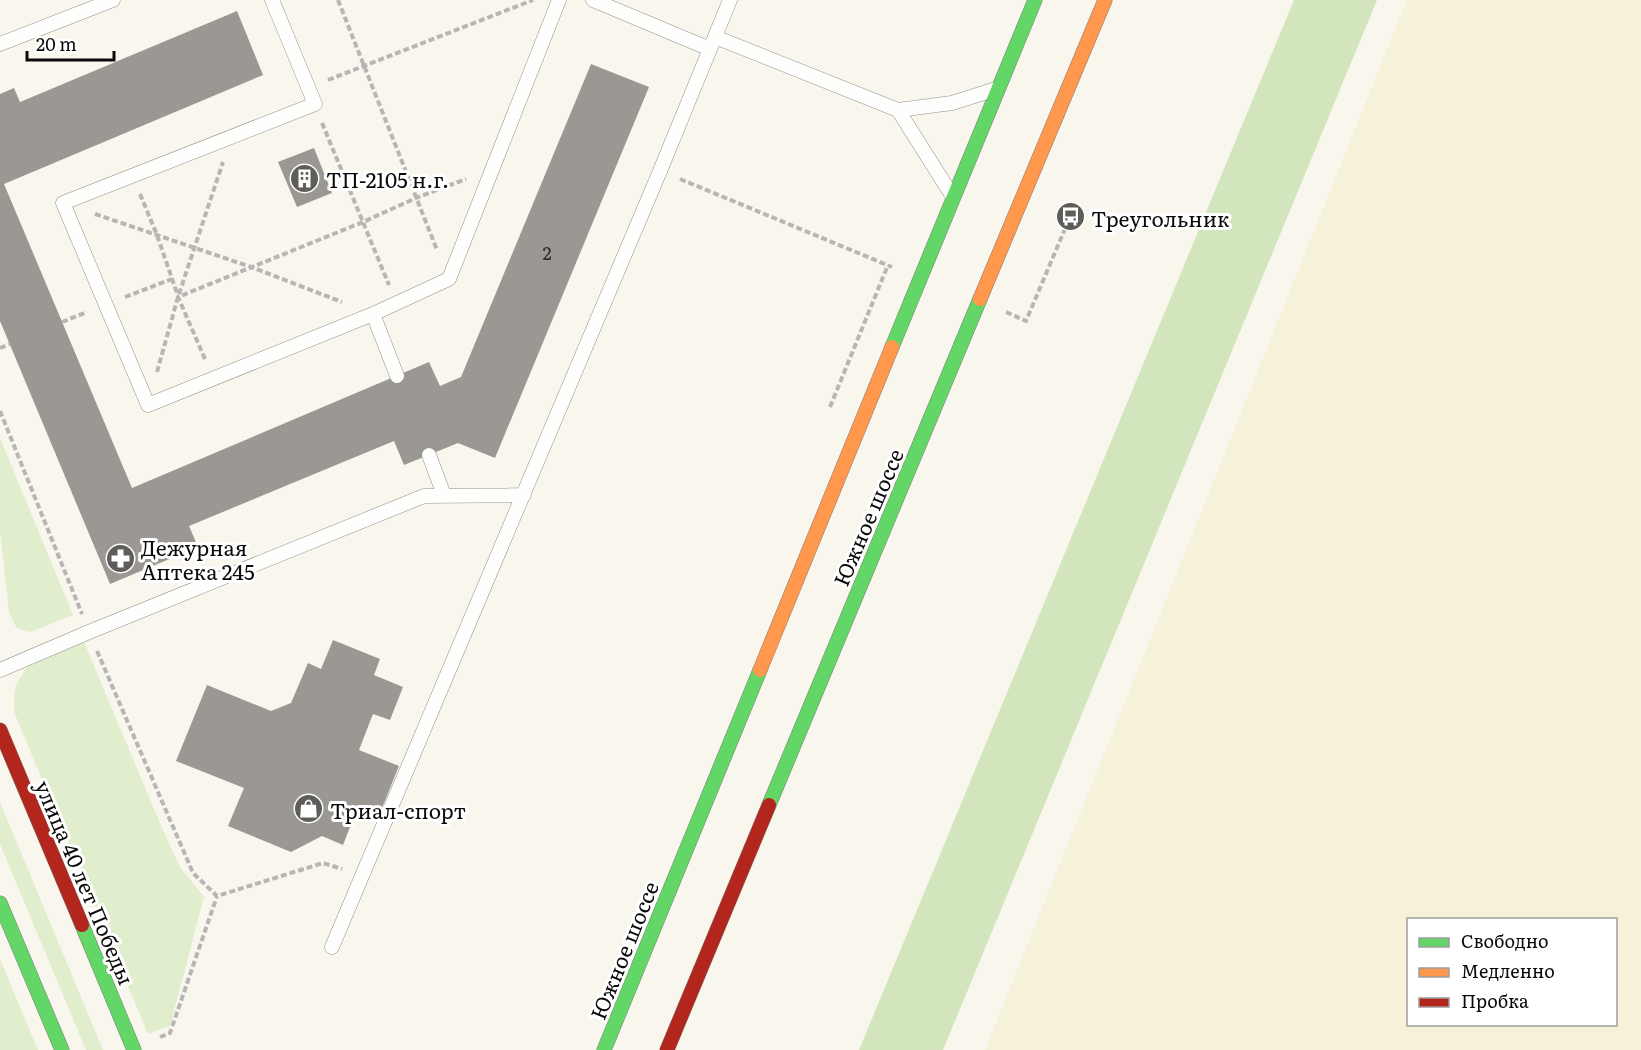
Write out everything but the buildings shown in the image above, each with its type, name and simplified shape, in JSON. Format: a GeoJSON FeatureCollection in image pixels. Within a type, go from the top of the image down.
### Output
{"type":"FeatureCollection","features":[{"type":"Feature","properties":{"kind":"main road","name":"Южное шоссе"},"geometry":{"type":"LineString","coordinates":[[604,1050],[1035,0]]}},
{"type":"Feature","properties":{"kind":"main road","name":"Южное шоссе"},"geometry":{"type":"LineString","coordinates":[[667,1050],[1105,0]]}},
{"type":"Feature","properties":{"kind":"main road","name":"улица 40 лет Победы"},"geometry":{"type":"LineString","coordinates":[[0,730],[133,1050]]}},
{"type":"Feature","properties":{"kind":"main road"},"geometry":{"type":"LineString","coordinates":[[0,903],[62,1050]]}},
{"type":"Feature","properties":{"kind":"lane"},"geometry":{"type":"LineString","coordinates":[[0,44],[113,0]]}},
{"type":"Feature","properties":{"kind":"lane"},"geometry":{"type":"LineString","coordinates":[[272,0],[315,104],[63,203],[148,405],[373,314],[449,279],[559,0]]}},
{"type":"Feature","properties":{"kind":"lane"},"geometry":{"type":"LineString","coordinates":[[593,0],[898,110],[952,103],[998,89]]}},
{"type":"Feature","properties":{"kind":"lane"},"geometry":{"type":"LineString","coordinates":[[332,947],[524,495],[730,0]]}},
{"type":"Feature","properties":{"kind":"lane"},"geometry":{"type":"LineString","coordinates":[[898,110],[953,198]]}},
{"type":"Feature","properties":{"kind":"lane"},"geometry":{"type":"LineString","coordinates":[[373,314],[398,376]]}},
{"type":"Feature","properties":{"kind":"lane"},"geometry":{"type":"LineString","coordinates":[[429,455],[444,495]]}},
{"type":"Feature","properties":{"kind":"lane"},"geometry":{"type":"LineString","coordinates":[[0,669],[424,496],[524,495]]}},
{"type":"Feature","properties":{"kind":"path"},"geometry":{"type":"LineString","coordinates":[[338,0],[449,279]]}},
{"type":"Feature","properties":{"kind":"path"},"geometry":{"type":"LineString","coordinates":[[308,87],[533,0]]}},
{"type":"Feature","properties":{"kind":"path"},"geometry":{"type":"LineString","coordinates":[[315,104],[396,303]]}},
{"type":"Feature","properties":{"kind":"path"},"geometry":{"type":"LineString","coordinates":[[148,405],[178,297],[231,137]]}},
{"type":"Feature","properties":{"kind":"path"},"geometry":{"type":"LineString","coordinates":[[178,297],[363,222],[416,198],[492,169]]}},
{"type":"Feature","properties":{"kind":"path"},"geometry":{"type":"LineString","coordinates":[[660,171],[922,278]]}},
{"type":"Feature","properties":{"kind":"path"},"geometry":{"type":"LineString","coordinates":[[132,176],[157,235],[178,297],[214,378]]}},
{"type":"Feature","properties":{"kind":"path"},"geometry":{"type":"LineString","coordinates":[[63,203],[251,267],[373,314]]}},
{"type":"Feature","properties":{"kind":"path"},"geometry":{"type":"LineString","coordinates":[[980,302],[1026,321],[1070,217]]}},
{"type":"Feature","properties":{"kind":"path"},"geometry":{"type":"LineString","coordinates":[[830,407],[888,265]]}},
{"type":"Feature","properties":{"kind":"path"},"geometry":{"type":"LineString","coordinates":[[106,305],[172,279]]}},
{"type":"Feature","properties":{"kind":"path"},"geometry":{"type":"LineString","coordinates":[[0,348],[9,344]]}},
{"type":"Feature","properties":{"kind":"path"},"geometry":{"type":"LineString","coordinates":[[0,411],[89,632],[193,873],[217,896]]}},
{"type":"Feature","properties":{"kind":"path"},"geometry":{"type":"LineString","coordinates":[[217,896],[323,863],[363,875]]}},
{"type":"Feature","properties":{"kind":"path"},"geometry":{"type":"LineString","coordinates":[[133,1050],[170,1033],[217,896]]}},
{"type":"Feature","properties":{"kind":"shaded area"},"geometry":{"type":"Polygon","coordinates":[[[1407,0],[1641,0],[1641,1050],[985,1050],[1407,0]]]}},
{"type":"Feature","properties":{"kind":"green space"},"geometry":{"type":"Polygon","coordinates":[[[1294,0],[1377,0],[943,1050],[859,1050],[1294,0]]]}},
{"type":"Feature","properties":{"kind":"green space"},"geometry":{"type":"Polygon","coordinates":[[[0,438],[73,615],[31,632],[16,627],[9,612],[0,530],[0,438]]]}},
{"type":"Feature","properties":{"kind":"green space"},"geometry":{"type":"Polygon","coordinates":[[[84,642],[180,867],[204,897],[170,1026],[148,1034],[14,712],[16,685],[27,667],[84,642]]]}},
{"type":"Feature","properties":{"kind":"green space"},"geometry":{"type":"Polygon","coordinates":[[[0,802],[103,1050],[86,1050],[0,844],[0,802]]]}},
{"type":"Feature","properties":{"kind":"green space"},"geometry":{"type":"Polygon","coordinates":[[[0,959],[38,1050],[0,1050],[0,959]]]}},
{"type":"Feature","properties":{"kind":"traffic: fast"},"geometry":{"type":"LineString","coordinates":[[892,347],[1035,0]]}},
{"type":"Feature","properties":{"kind":"traffic: fast"},"geometry":{"type":"LineString","coordinates":[[769,805],[980,299]]}},
{"type":"Feature","properties":{"kind":"traffic: fast"},"geometry":{"type":"LineString","coordinates":[[604,1050],[760,670]]}},
{"type":"Feature","properties":{"kind":"traffic: fast"},"geometry":{"type":"LineString","coordinates":[[0,903],[62,1050]]}},
{"type":"Feature","properties":{"kind":"traffic: fast"},"geometry":{"type":"LineString","coordinates":[[82,925],[134,1050]]}},
{"type":"Feature","properties":{"kind":"traffic: slow"},"geometry":{"type":"LineString","coordinates":[[980,299],[1105,0]]}},
{"type":"Feature","properties":{"kind":"traffic: slow"},"geometry":{"type":"LineString","coordinates":[[760,670],[892,347]]}},
{"type":"Feature","properties":{"kind":"traffic: jam"},"geometry":{"type":"LineString","coordinates":[[0,730],[82,925]]}},
{"type":"Feature","properties":{"kind":"traffic: jam"},"geometry":{"type":"LineString","coordinates":[[667,1050],[769,805]]}},
{"type":"Feature","properties":{"kind":"place","name":"ТП-2105 н.г."},"geometry":{"type":"Point","coordinates":[305,178]}},
{"type":"Feature","properties":{"kind":"place","name":"Треугольник"},"geometry":{"type":"Point","coordinates":[1070,217]}},
{"type":"Feature","properties":{"kind":"place","name":"Дежурная Аптека 245"},"geometry":{"type":"Point","coordinates":[120,558]}},
{"type":"Feature","properties":{"kind":"place","name":"Триал-спорт"},"geometry":{"type":"Point","coordinates":[309,809]}}]}
